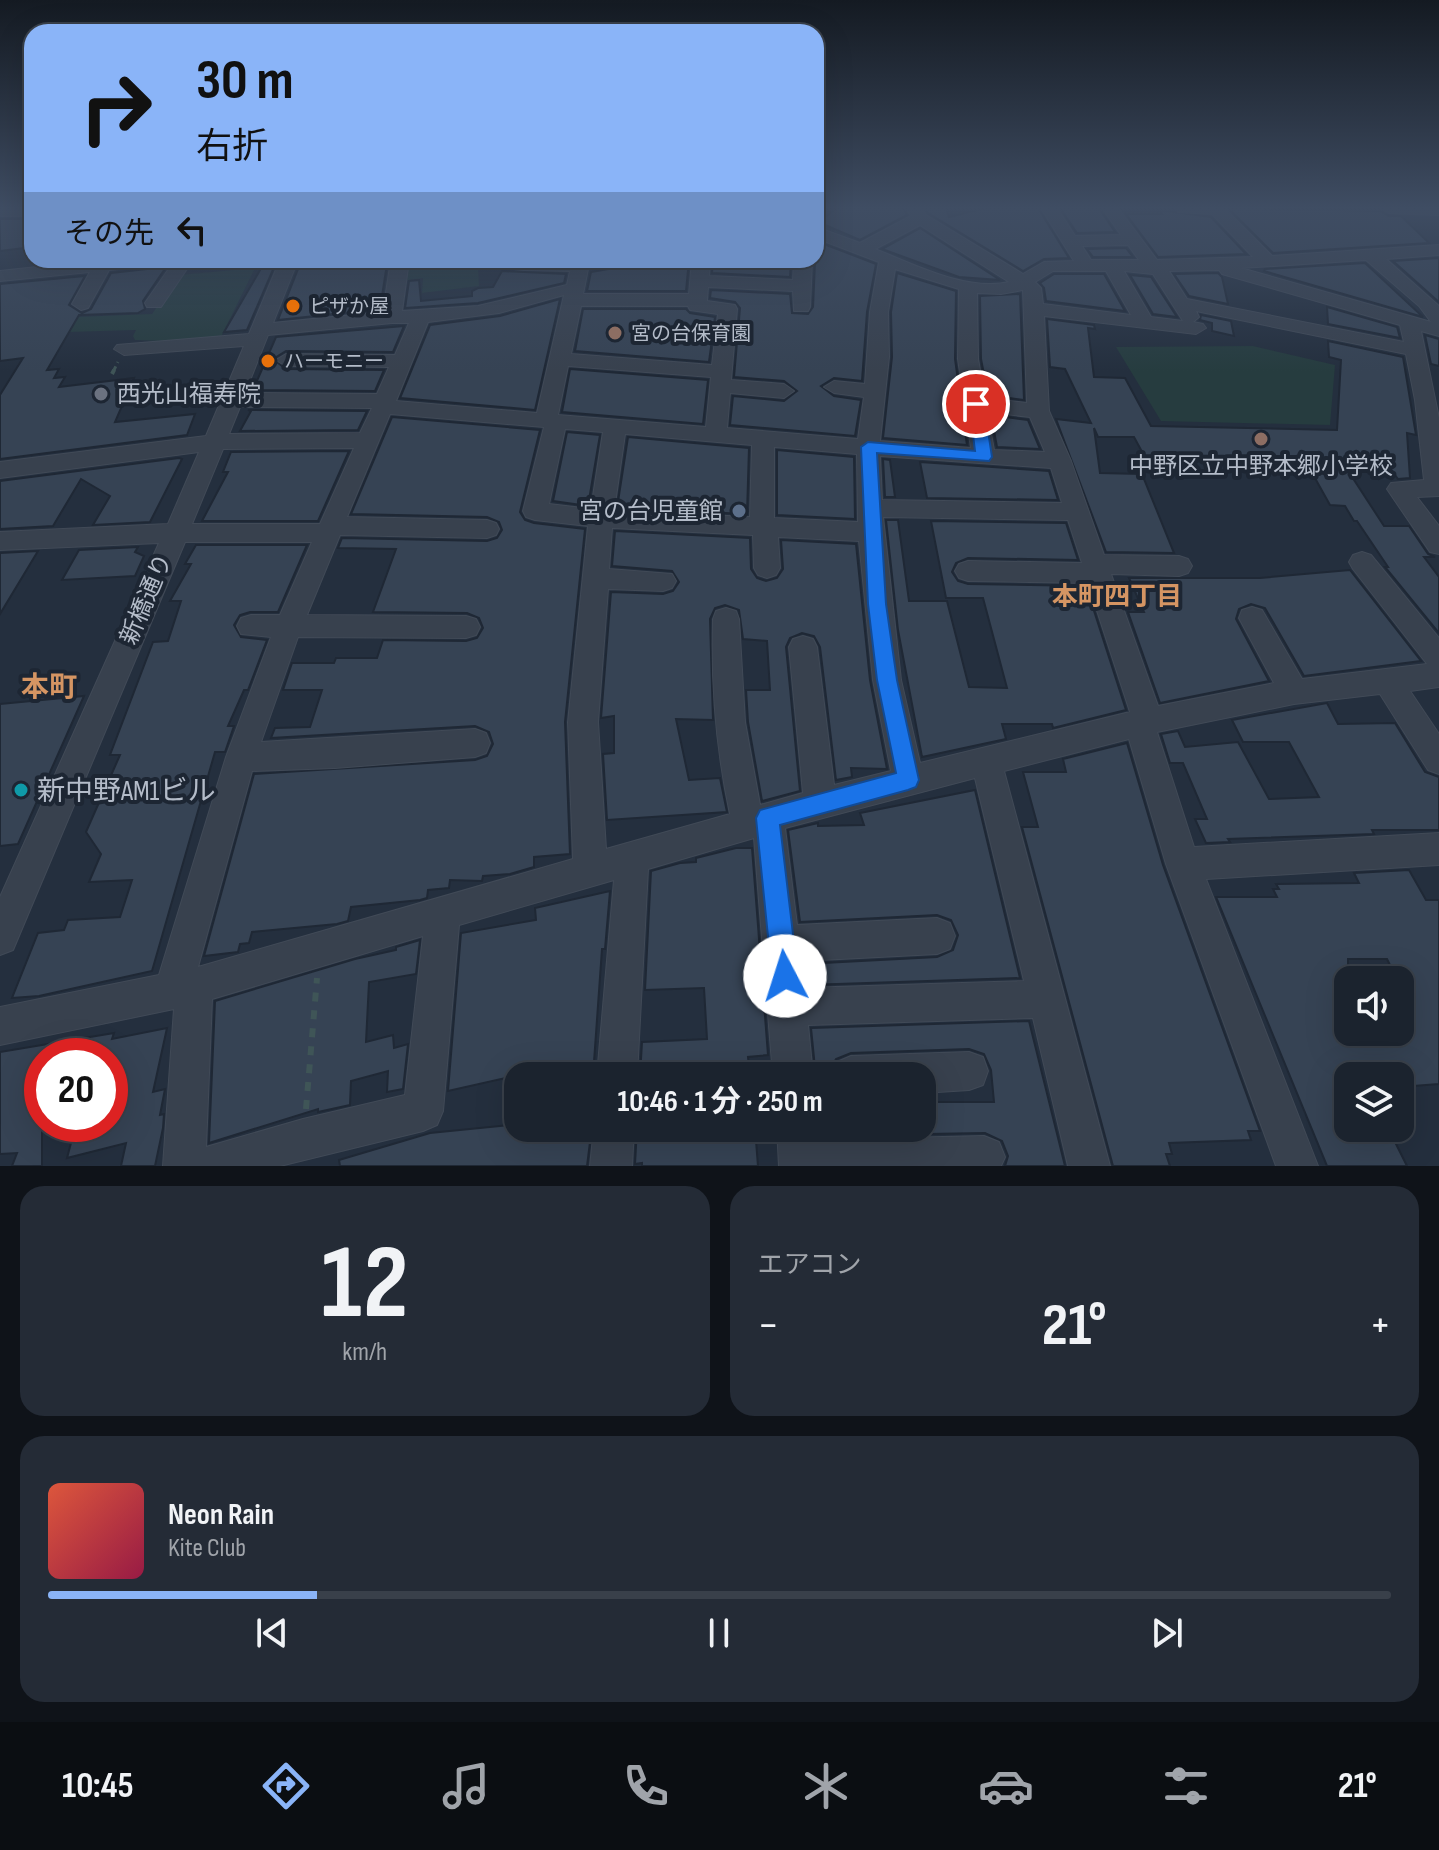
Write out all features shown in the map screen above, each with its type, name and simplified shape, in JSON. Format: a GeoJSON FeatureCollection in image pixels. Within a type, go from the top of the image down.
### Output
{"type":"FeatureCollection","features":[{"type":"Feature","properties":{"kind":"street"},"geometry":{"type":"LineString","coordinates":[[887,262],[879,312],[879,357],[868,447],[871,520],[887,680],[908,780]]}},
{"type":"Feature","properties":{"kind":"street"},"geometry":{"type":"LineString","coordinates":[[898,262],[968,286],[999,289],[1027,283],[1038,271],[1050,266],[1247,262]]}},
{"type":"Feature","properties":{"kind":"street"},"geometry":{"type":"LineString","coordinates":[[937,276],[961,262]]}},
{"type":"Feature","properties":{"kind":"street"},"geometry":{"type":"LineString","coordinates":[[993,262],[1032,288],[1038,411],[1060,461],[1097,568],[1183,864],[1297,1166]]}},
{"type":"Feature","properties":{"kind":"street"},"geometry":{"type":"LineString","coordinates":[[1084,262],[1086,266]]}},
{"type":"Feature","properties":{"kind":"street"},"geometry":{"type":"LineString","coordinates":[[1034,309],[1200,332],[1160,270],[1149,262]]}},
{"type":"Feature","properties":{"kind":"street"},"geometry":{"type":"LineString","coordinates":[[1385,262],[1439,319]]}},
{"type":"Feature","properties":{"kind":"street"},"geometry":{"type":"LineString","coordinates":[[1209,265],[1439,330]]}},
{"type":"Feature","properties":{"kind":"street"},"geometry":{"type":"LineString","coordinates":[[1112,266],[1145,323]]}},
{"type":"Feature","properties":{"kind":"street"},"geometry":{"type":"LineString","coordinates":[[1,278],[49,268]]}},
{"type":"Feature","properties":{"kind":"street"},"geometry":{"type":"LineString","coordinates":[[81,304],[101,268]]}},
{"type":"Feature","properties":{"kind":"street"},"geometry":{"type":"LineString","coordinates":[[154,303],[178,268]]}},
{"type":"Feature","properties":{"kind":"street","name":"新橋通り"},"geometry":{"type":"LineString","coordinates":[[0,937],[174,533],[217,442],[286,268]]}},
{"type":"Feature","properties":{"kind":"street"},"geometry":{"type":"LineString","coordinates":[[392,317],[399,268]]}},
{"type":"Feature","properties":{"kind":"street"},"geometry":{"type":"LineString","coordinates":[[479,268],[486,285]]}},
{"type":"Feature","properties":{"kind":"street"},"geometry":{"type":"LineString","coordinates":[[580,268],[560,359],[535,511],[601,519],[764,527],[1078,512]]}},
{"type":"Feature","properties":{"kind":"street"},"geometry":{"type":"LineString","coordinates":[[700,268],[697,306],[728,309],[716,433]]}},
{"type":"Feature","properties":{"kind":"street"},"geometry":{"type":"LineString","coordinates":[[801,307],[802,268]]}},
{"type":"Feature","properties":{"kind":"street"},"geometry":{"type":"LineString","coordinates":[[124,349],[392,317],[487,312],[562,290],[574,295],[801,286]]}},
{"type":"Feature","properties":{"kind":"street"},"geometry":{"type":"LineString","coordinates":[[968,286],[968,359],[984,457]]}},
{"type":"Feature","properties":{"kind":"street"},"geometry":{"type":"LineString","coordinates":[[1182,303],[1415,350]]}},
{"type":"Feature","properties":{"kind":"street"},"geometry":{"type":"LineString","coordinates":[[320,326],[325,305]]}},
{"type":"Feature","properties":{"kind":"street"},"geometry":{"type":"LineString","coordinates":[[184,1166],[183,988],[241,757],[289,625],[403,361],[433,314]]}},
{"type":"Feature","properties":{"kind":"street"},"geometry":{"type":"LineString","coordinates":[[1409,322],[1432,402],[1437,488],[1399,489],[1439,545]]}},
{"type":"Feature","properties":{"kind":"street"},"geometry":{"type":"LineString","coordinates":[[560,359],[723,379],[784,391]]}},
{"type":"Feature","properties":{"kind":"street"},"geometry":{"type":"LineString","coordinates":[[286,360],[403,361]]}},
{"type":"Feature","properties":{"kind":"street"},"geometry":{"type":"LineString","coordinates":[[834,387],[875,392]]}},
{"type":"Feature","properties":{"kind":"street"},"geometry":{"type":"LineString","coordinates":[[233,400],[385,404],[551,421],[1060,461]]}},
{"type":"Feature","properties":{"kind":"street"},"geometry":{"type":"LineString","coordinates":[[976,404],[1038,411]]}},
{"type":"Feature","properties":{"kind":"street"},"geometry":{"type":"LineString","coordinates":[[590,869],[583,722],[601,519],[615,426]]}},
{"type":"Feature","properties":{"kind":"street"},"geometry":{"type":"LineString","coordinates":[[763,438],[767,568]]}},
{"type":"Feature","properties":{"kind":"street"},"geometry":{"type":"LineString","coordinates":[[0,470],[217,442],[369,440]]}},
{"type":"Feature","properties":{"kind":"street"},"geometry":{"type":"LineString","coordinates":[[0,541],[174,533],[487,529]]}},
{"type":"Feature","properties":{"kind":"street"},"geometry":{"type":"LineString","coordinates":[[1362,562],[1439,658]]}},
{"type":"Feature","properties":{"kind":"street"},"geometry":{"type":"LineString","coordinates":[[968,571],[1179,566]]}},
{"type":"Feature","properties":{"kind":"street"},"geometry":{"type":"LineString","coordinates":[[595,579],[663,581]]}},
{"type":"Feature","properties":{"kind":"street"},"geometry":{"type":"LineString","coordinates":[[1252,618],[1294,692]]}},
{"type":"Feature","properties":{"kind":"street"},"geometry":{"type":"LineString","coordinates":[[726,619],[725,674],[732,762],[758,821],[782,944],[792,1062]]}},
{"type":"Feature","properties":{"kind":"street"},"geometry":{"type":"LineString","coordinates":[[251,626],[466,627]]}},
{"type":"Feature","properties":{"kind":"street"},"geometry":{"type":"LineString","coordinates":[[803,647],[820,803]]}},
{"type":"Feature","properties":{"kind":"street"},"geometry":{"type":"LineString","coordinates":[[0,1026],[183,988],[320,951],[820,803],[1144,722],[1294,692],[1439,675]]}},
{"type":"Feature","properties":{"kind":"street"},"geometry":{"type":"LineString","coordinates":[[1387,681],[1439,760]]}},
{"type":"Feature","properties":{"kind":"street"},"geometry":{"type":"LineString","coordinates":[[241,757],[335,754],[475,743]]}},
{"type":"Feature","properties":{"kind":"street"},"geometry":{"type":"LineString","coordinates":[[986,761],[1089,1166]]}},
{"type":"Feature","properties":{"kind":"street"},"geometry":{"type":"LineString","coordinates":[[1183,864],[1439,849]]}},
{"type":"Feature","properties":{"kind":"street"},"geometry":{"type":"LineString","coordinates":[[618,1062],[632,859]]}},
{"type":"Feature","properties":{"kind":"street"},"geometry":{"type":"LineString","coordinates":[[209,1166],[303,1139],[423,1111],[443,913]]}},
{"type":"Feature","properties":{"kind":"street"},"geometry":{"type":"LineString","coordinates":[[782,944],[937,936]]}},
{"type":"Feature","properties":{"kind":"street"},"geometry":{"type":"LineString","coordinates":[[787,1007],[1047,999]]}},
{"type":"Feature","properties":{"kind":"street"},"geometry":{"type":"LineString","coordinates":[[936,1072],[969,1071]]}},
{"type":"Feature","properties":{"kind":"street"},"geometry":{"type":"LineString","coordinates":[[611,1166],[613,1142]]}},
{"type":"Feature","properties":{"kind":"street"},"geometry":{"type":"LineString","coordinates":[[799,1152],[984,1157]]}},
{"type":"Feature","properties":{"kind":"path"},"geometry":{"type":"LineString","coordinates":[[303,1139],[320,951]]}},
{"type":"Feature","properties":{"kind":"green space"},"geometry":{"type":"Polygon","coordinates":[[[255,268],[221,337],[163,341],[135,340],[136,330],[34,333],[76,317],[152,314],[180,275],[255,268]]]}},
{"type":"Feature","properties":{"kind":"green space"},"geometry":{"type":"Polygon","coordinates":[[[404,268],[478,268],[479,286],[422,293],[423,278],[402,281],[404,268]]]}},
{"type":"Feature","properties":{"kind":"green space"},"geometry":{"type":"Polygon","coordinates":[[[1253,346],[1335,365],[1330,425],[1161,421],[1116,347],[1253,346]]]}},
{"type":"Feature","properties":{"kind":"building"},"geometry":{"type":"Polygon","coordinates":[[[824,262],[876,264],[867,312],[862,381],[834,378],[821,386],[834,396],[861,400],[855,436],[730,425],[733,396],[784,401],[797,391],[784,381],[734,377],[740,308],[735,302],[710,298],[711,290],[790,294],[792,313],[808,314],[813,307],[815,268],[824,268],[824,262]]]}},
{"type":"Feature","properties":{"kind":"building"},"geometry":{"type":"Polygon","coordinates":[[[919,262],[973,262],[1000,280],[959,277],[919,262]]]}},
{"type":"Feature","properties":{"kind":"building"},"geometry":{"type":"Polygon","coordinates":[[[1009,262],[1038,262],[1023,271],[1009,262]]]}},
{"type":"Feature","properties":{"kind":"building"},"geometry":{"type":"Polygon","coordinates":[[[1395,262],[1439,262],[1439,302],[1395,262]]]}},
{"type":"Feature","properties":{"kind":"building"},"geometry":{"type":"Polygon","coordinates":[[[1365,263],[1423,317],[1264,271],[1265,269],[1365,263]]]}},
{"type":"Feature","properties":{"kind":"building"},"geometry":{"type":"Polygon","coordinates":[[[166,268],[143,301],[145,309],[138,313],[79,315],[47,370],[59,369],[54,378],[65,377],[59,387],[134,378],[115,422],[195,414],[187,435],[0,459],[0,395],[23,358],[0,361],[0,284],[85,276],[69,305],[82,313],[91,309],[111,273],[166,268]]]}},
{"type":"Feature","properties":{"kind":"building"},"geometry":{"type":"Polygon","coordinates":[[[261,268],[274,268],[247,330],[224,332],[261,268]]]}},
{"type":"Feature","properties":{"kind":"building"},"geometry":{"type":"Polygon","coordinates":[[[298,268],[386,268],[380,309],[278,320],[298,268]]]}},
{"type":"Feature","properties":{"kind":"building"},"geometry":{"type":"Polygon","coordinates":[[[614,268],[688,268],[686,291],[587,291],[591,272],[614,268]]]}},
{"type":"Feature","properties":{"kind":"building"},"geometry":{"type":"Polygon","coordinates":[[[712,268],[791,268],[790,277],[712,273],[712,268]]]}},
{"type":"Feature","properties":{"kind":"building"},"geometry":{"type":"Polygon","coordinates":[[[502,271],[566,274],[564,283],[478,303],[405,308],[409,281],[419,280],[421,301],[472,296],[472,291],[478,288],[493,287],[502,271]]]}},
{"type":"Feature","properties":{"kind":"building"},"geometry":{"type":"Polygon","coordinates":[[[897,273],[956,291],[955,359],[967,445],[883,438],[892,357],[891,312],[897,273]]]}},
{"type":"Feature","properties":{"kind":"building"},"geometry":{"type":"Polygon","coordinates":[[[1218,273],[1222,277],[1228,304],[1189,296],[1174,274],[1218,273]]]}},
{"type":"Feature","properties":{"kind":"building"},"geometry":{"type":"Polygon","coordinates":[[[1054,274],[1104,274],[1125,311],[1046,301],[1040,283],[1054,274]]]}},
{"type":"Feature","properties":{"kind":"building"},"geometry":{"type":"Polygon","coordinates":[[[1130,275],[1151,277],[1177,317],[1153,314],[1130,275]]]}},
{"type":"Feature","properties":{"kind":"building"},"geometry":{"type":"Polygon","coordinates":[[[1020,294],[1024,400],[988,395],[981,359],[980,296],[1020,294]]]}},
{"type":"Feature","properties":{"kind":"building"},"geometry":{"type":"Polygon","coordinates":[[[560,299],[535,410],[400,398],[430,325],[500,316],[560,299]]]}},
{"type":"Feature","properties":{"kind":"building"},"geometry":{"type":"Polygon","coordinates":[[[1327,307],[1397,327],[1400,338],[1328,324],[1327,307]]]}},
{"type":"Feature","properties":{"kind":"building"},"geometry":{"type":"Polygon","coordinates":[[[583,309],[686,309],[690,313],[715,317],[709,362],[575,351],[583,309]]]}},
{"type":"Feature","properties":{"kind":"building"},"geometry":{"type":"Polygon","coordinates":[[[1201,315],[1231,321],[1234,336],[1212,331],[1212,323],[1200,320],[1201,315]]]}},
{"type":"Feature","properties":{"kind":"building"},"geometry":{"type":"Polygon","coordinates":[[[1047,319],[1094,325],[1095,329],[1088,328],[1094,377],[1125,378],[1151,426],[1337,430],[1341,360],[1329,357],[1328,341],[1403,357],[1416,435],[1407,433],[1410,478],[1398,479],[1386,463],[1343,463],[1384,526],[1409,526],[1428,554],[1435,557],[1424,557],[1439,577],[1439,633],[1385,567],[1388,567],[1345,506],[1330,505],[1306,462],[1147,461],[1134,437],[1098,437],[1094,428],[1100,473],[1142,474],[1174,553],[1106,552],[1056,419],[1091,423],[1065,369],[1050,367],[1047,319]]]}},
{"type":"Feature","properties":{"kind":"building"},"geometry":{"type":"Polygon","coordinates":[[[404,326],[393,352],[286,351],[273,359],[286,369],[384,370],[375,391],[253,390],[276,337],[404,326]]]}},
{"type":"Feature","properties":{"kind":"building"},"geometry":{"type":"Polygon","coordinates":[[[1425,335],[1439,339],[1439,366],[1431,364],[1425,335]]]}},
{"type":"Feature","properties":{"kind":"building"},"geometry":{"type":"Polygon","coordinates":[[[570,369],[708,380],[703,424],[562,412],[570,369]]]}},
{"type":"Feature","properties":{"kind":"building"},"geometry":{"type":"Polygon","coordinates":[[[248,410],[367,411],[358,430],[240,431],[251,411],[248,410]]]}},
{"type":"Feature","properties":{"kind":"building"},"geometry":{"type":"Polygon","coordinates":[[[991,415],[1028,420],[1040,449],[997,447],[991,415]]]}},
{"type":"Feature","properties":{"kind":"building"},"geometry":{"type":"Polygon","coordinates":[[[392,417],[540,430],[520,512],[525,520],[534,523],[585,529],[565,722],[570,854],[534,857],[534,867],[510,874],[483,876],[482,881],[450,880],[449,888],[428,890],[427,898],[420,900],[351,907],[348,921],[337,924],[252,932],[249,943],[240,944],[238,952],[204,956],[254,774],[475,760],[487,756],[493,744],[489,732],[475,726],[271,738],[275,728],[310,727],[322,690],[283,690],[292,663],[334,663],[336,658],[377,658],[383,640],[466,641],[477,638],[483,628],[479,618],[467,613],[373,612],[396,549],[338,548],[342,538],[487,541],[497,538],[502,530],[499,522],[487,517],[351,514],[392,417]]]}},
{"type":"Feature","properties":{"kind":"building"},"geometry":{"type":"Polygon","coordinates":[[[567,432],[600,435],[588,506],[553,501],[567,432]]]}},
{"type":"Feature","properties":{"kind":"building"},"geometry":{"type":"Polygon","coordinates":[[[628,437],[749,448],[747,514],[617,508],[628,437]]]}},
{"type":"Feature","properties":{"kind":"building"},"geometry":{"type":"Polygon","coordinates":[[[777,450],[854,457],[855,519],[777,515],[777,450]]]}},
{"type":"Feature","properties":{"kind":"building"},"geometry":{"type":"Polygon","coordinates":[[[349,451],[318,521],[202,521],[228,472],[223,472],[231,452],[349,451]]]}},
{"type":"Feature","properties":{"kind":"building"},"geometry":{"type":"Polygon","coordinates":[[[182,459],[150,522],[93,525],[110,496],[81,479],[53,526],[0,529],[0,481],[182,459]]]}},
{"type":"Feature","properties":{"kind":"building"},"geometry":{"type":"Polygon","coordinates":[[[883,459],[890,460],[895,497],[885,497],[883,459]]]}},
{"type":"Feature","properties":{"kind":"building"},"geometry":{"type":"Polygon","coordinates":[[[920,462],[1049,471],[1058,500],[927,498],[920,462]]]}},
{"type":"Feature","properties":{"kind":"building"},"geometry":{"type":"Polygon","coordinates":[[[886,520],[898,520],[909,601],[947,601],[969,687],[1007,688],[983,598],[946,598],[931,521],[1066,523],[1078,560],[968,558],[956,563],[952,572],[958,581],[968,584],[1086,586],[1126,710],[1053,728],[1052,724],[1002,724],[1006,739],[922,757],[898,630],[886,520]]]}},
{"type":"Feature","properties":{"kind":"building"},"geometry":{"type":"Polygon","coordinates":[[[615,531],[750,538],[751,569],[757,578],[766,581],[777,578],[783,569],[781,540],[856,544],[870,680],[887,769],[851,768],[852,777],[836,780],[820,647],[814,636],[802,633],[790,638],[786,647],[800,791],[762,801],[748,722],[746,690],[770,690],[767,641],[743,639],[739,610],[725,605],[715,608],[710,619],[713,720],[676,719],[689,780],[720,778],[727,812],[607,820],[603,754],[614,753],[614,716],[601,718],[611,592],[663,594],[673,591],[679,582],[672,571],[612,566],[615,531]]]}},
{"type":"Feature","properties":{"kind":"building"},"geometry":{"type":"Polygon","coordinates":[[[196,545],[307,545],[278,612],[250,612],[240,615],[234,625],[241,637],[267,640],[248,690],[244,690],[228,726],[234,726],[225,752],[215,752],[152,971],[39,996],[12,998],[38,933],[64,930],[68,920],[120,917],[132,880],[89,882],[101,854],[86,832],[120,755],[110,755],[153,642],[168,641],[181,601],[170,601],[191,564],[185,564],[196,545]]]}},
{"type":"Feature","properties":{"kind":"building"},"geometry":{"type":"Polygon","coordinates":[[[138,547],[135,552],[144,556],[135,576],[62,580],[79,550],[138,547]]]}},
{"type":"Feature","properties":{"kind":"building"},"geometry":{"type":"Polygon","coordinates":[[[38,551],[0,614],[0,553],[38,551]]]}},
{"type":"Feature","properties":{"kind":"building"},"geometry":{"type":"Polygon","coordinates":[[[1350,570],[1421,661],[1304,676],[1265,608],[1251,604],[1239,609],[1236,619],[1269,681],[1160,703],[1128,612],[1144,612],[1129,578],[1260,578],[1350,570]]]}},
{"type":"Feature","properties":{"kind":"building","name":"新中野AM1ビル"},"geometry":{"type":"Polygon","coordinates":[[[84,696],[18,844],[0,846],[0,704],[84,696]]]}},
{"type":"Feature","properties":{"kind":"building"},"geometry":{"type":"Polygon","coordinates":[[[1327,703],[1338,724],[1395,723],[1425,772],[1439,777],[1439,830],[1372,830],[1374,834],[1228,839],[1230,842],[1206,843],[1195,819],[1207,819],[1183,763],[1170,763],[1161,734],[1178,731],[1185,747],[1238,742],[1269,799],[1319,797],[1289,742],[1243,742],[1232,720],[1327,703]]]}},
{"type":"Feature","properties":{"kind":"building"},"geometry":{"type":"Polygon","coordinates":[[[1127,743],[1163,865],[1260,1131],[1248,1131],[1251,1140],[1169,1143],[1172,1154],[1166,1154],[1170,1166],[1113,1166],[1022,827],[1038,827],[1023,772],[1066,772],[1063,759],[1127,743]]]}},
{"type":"Feature","properties":{"kind":"building"},"geometry":{"type":"Polygon","coordinates":[[[975,790],[1020,978],[807,985],[804,964],[937,957],[953,950],[958,935],[951,920],[937,915],[800,922],[788,830],[818,823],[818,826],[864,825],[860,813],[975,790]]]}},
{"type":"Feature","properties":{"kind":"building"},"geometry":{"type":"Polygon","coordinates":[[[736,848],[752,848],[768,1055],[748,1057],[749,1062],[641,1062],[642,1042],[707,1039],[704,988],[645,990],[651,871],[696,862],[696,858],[736,848]]]}},
{"type":"Feature","properties":{"kind":"building"},"geometry":{"type":"Polygon","coordinates":[[[1409,870],[1426,900],[1439,900],[1439,1084],[1414,1086],[1414,1062],[1334,1062],[1334,1142],[1395,1142],[1407,1166],[1327,1166],[1216,897],[1277,897],[1273,889],[1279,889],[1276,884],[1359,883],[1354,873],[1409,870]]]}},
{"type":"Feature","properties":{"kind":"building"},"geometry":{"type":"Polygon","coordinates":[[[610,891],[605,949],[602,949],[594,1062],[504,1062],[504,1078],[448,1091],[461,933],[536,920],[535,908],[610,891]]]}},
{"type":"Feature","properties":{"kind":"building"},"geometry":{"type":"Polygon","coordinates":[[[420,940],[416,974],[369,982],[366,1042],[393,1035],[394,1048],[408,1044],[403,1089],[387,1092],[388,1071],[351,1081],[350,1105],[318,1112],[318,1109],[209,1143],[215,1001],[355,959],[396,950],[396,947],[420,940]]]}},
{"type":"Feature","properties":{"kind":"building"},"geometry":{"type":"Polygon","coordinates":[[[1029,1021],[1065,1166],[1005,1166],[1008,1156],[1002,1141],[985,1133],[936,1134],[936,1102],[994,1102],[991,1070],[984,1054],[969,1049],[851,1053],[834,1062],[814,1062],[811,1028],[1029,1021]]]}},
{"type":"Feature","properties":{"kind":"building"},"geometry":{"type":"Polygon","coordinates":[[[167,1028],[153,1092],[165,1089],[160,1115],[164,1114],[163,1128],[155,1166],[121,1166],[126,1143],[67,1158],[71,1142],[128,1142],[128,1038],[117,1038],[167,1028]]]}},
{"type":"Feature","properties":{"kind":"building"},"geometry":{"type":"Polygon","coordinates":[[[114,1033],[112,1038],[84,1038],[114,1033]]]}},
{"type":"Feature","properties":{"kind":"building"},"geometry":{"type":"Polygon","coordinates":[[[24,1048],[24,1142],[42,1142],[42,1166],[12,1166],[17,1153],[0,1154],[0,1052],[24,1048]]]}},
{"type":"Feature","properties":{"kind":"building"},"geometry":{"type":"Polygon","coordinates":[[[504,1126],[504,1142],[590,1142],[587,1166],[340,1166],[339,1160],[430,1133],[504,1126]]]}},
{"type":"Feature","properties":{"kind":"building"},"geometry":{"type":"Polygon","coordinates":[[[636,1142],[756,1142],[758,1166],[635,1164],[636,1142]]]}},
{"type":"Feature","properties":{"kind":"place","name":"ピザか屋"},"geometry":{"type":"Point","coordinates":[293,306]}},
{"type":"Feature","properties":{"kind":"place","name":"宮の台保育園"},"geometry":{"type":"Point","coordinates":[615,333]}},
{"type":"Feature","properties":{"kind":"place","name":"ハーモニー"},"geometry":{"type":"Point","coordinates":[268,361]}},
{"type":"Feature","properties":{"kind":"place","name":"西光山福寿院"},"geometry":{"type":"Point","coordinates":[101,394]}},
{"type":"Feature","properties":{"kind":"place","name":"中野区立中野本郷小学校"},"geometry":{"type":"Point","coordinates":[1261,439]}},
{"type":"Feature","properties":{"kind":"place","name":"宮の台児童館"},"geometry":{"type":"Point","coordinates":[739,511]}},
{"type":"Feature","properties":{"kind":"place","name":"新中野AM1ビル"},"geometry":{"type":"Point","coordinates":[21,790]}},
{"type":"Feature","properties":{"kind":"district","name":"本町四丁目"},"geometry":{"type":"Point","coordinates":[1117,596]}},
{"type":"Feature","properties":{"kind":"district","name":"本町"},"geometry":{"type":"Point","coordinates":[49,686]}},
{"type":"Feature","properties":{"kind":"route"},"geometry":{"type":"LineString","coordinates":[[785,976],[768,818],[908,780],[887,680],[877,604],[868,447],[984,457],[976,404]]}}]}
